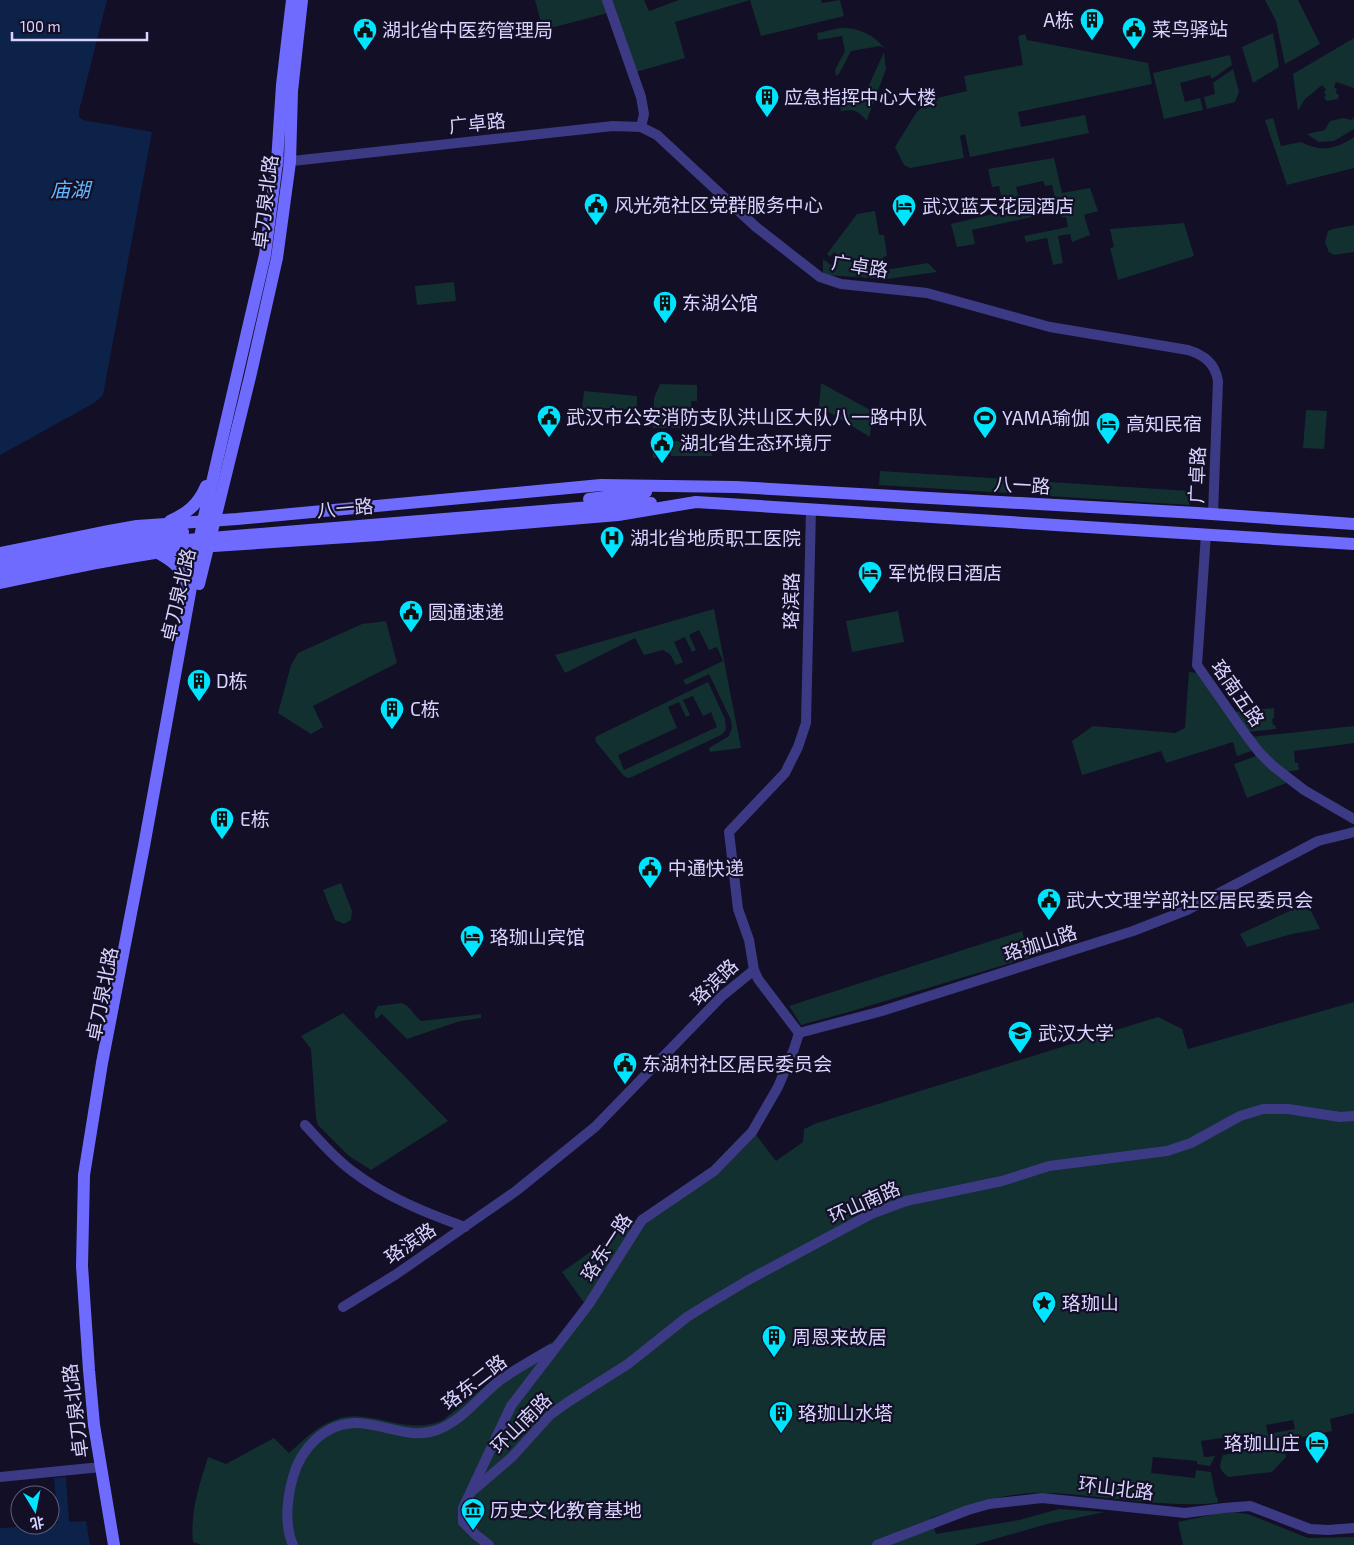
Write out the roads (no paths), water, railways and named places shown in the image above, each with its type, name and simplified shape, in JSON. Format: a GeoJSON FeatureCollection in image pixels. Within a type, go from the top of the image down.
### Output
{"type":"FeatureCollection","features":[{"type":"Feature","properties":{"kind":"main road","name":"卓刀泉北路"},"geometry":{"type":"LineString","coordinates":[[209,521],[216,458],[263,264],[277,162],[282,85],[292,0]]}},
{"type":"Feature","properties":{"kind":"main road","name":"卓刀泉北路"},"geometry":{"type":"LineString","coordinates":[[84,1199],[209,521],[272,282],[290,162],[292,91],[302,0]]}},
{"type":"Feature","properties":{"kind":"main road"},"geometry":{"type":"LineString","coordinates":[[165,524],[182,516],[197,504],[204,491],[216,458]]}},
{"type":"Feature","properties":{"kind":"main road","name":"八一路"},"geometry":{"type":"LineString","coordinates":[[0,553],[137,526],[586,486],[746,488],[1213,514],[1354,524]]}},
{"type":"Feature","properties":{"kind":"main road","name":"八一路"},"geometry":{"type":"LineString","coordinates":[[0,571],[103,551],[175,541],[590,503],[688,486]]}},
{"type":"Feature","properties":{"kind":"main road","name":"八一路"},"geometry":{"type":"LineString","coordinates":[[0,583],[142,554],[204,546],[378,535],[626,514],[696,502]]}},
{"type":"Feature","properties":{"kind":"main road","name":"八一路"},"geometry":{"type":"LineString","coordinates":[[0,561],[102,541],[149,535],[590,503],[696,502],[887,516],[1354,544]]}},
{"type":"Feature","properties":{"kind":"main road"},"geometry":{"type":"LineString","coordinates":[[376,505],[378,535]]}},
{"type":"Feature","properties":{"kind":"main road","name":"卓刀泉北路"},"geometry":{"type":"LineString","coordinates":[[114,1545],[93,1416],[84,1315],[82,1266],[84,1176],[92,1118],[148,827],[190,591],[204,546]]}},
{"type":"Feature","properties":{"kind":"main road"},"geometry":{"type":"LineString","coordinates":[[156,552],[180,569],[184,574],[190,591]]}},
{"type":"Feature","properties":{"kind":"street"},"geometry":{"type":"LineString","coordinates":[[607,0],[641,97],[644,114],[642,127]]}},
{"type":"Feature","properties":{"kind":"street","name":"广卓路"},"geometry":{"type":"LineString","coordinates":[[277,162],[613,126],[642,127],[664,139],[756,227],[820,277],[841,284],[927,293],[1031,323],[1188,350],[1204,357],[1212,364],[1218,381],[1213,514]]}},
{"type":"Feature","properties":{"kind":"street","name":"珞滨路"},"geometry":{"type":"LineString","coordinates":[[343,1307],[394,1275],[516,1191],[594,1127],[722,996],[754,970],[749,940],[738,909],[729,832],[786,773],[805,730],[811,509]]}},
{"type":"Feature","properties":{"kind":"street","name":"珞南五路"},"geometry":{"type":"LineString","coordinates":[[1206,534],[1197,665],[1250,740],[1273,766],[1304,790],[1354,819]]}},
{"type":"Feature","properties":{"kind":"street","name":"珞珈山路"},"geometry":{"type":"LineString","coordinates":[[799,1033],[866,1016],[1133,931],[1187,910],[1318,842],[1354,832]]}},
{"type":"Feature","properties":{"kind":"street"},"geometry":{"type":"LineString","coordinates":[[754,970],[758,979],[799,1033]]}},
{"type":"Feature","properties":{"kind":"street","name":"珞东一路"},"geometry":{"type":"LineString","coordinates":[[468,1498],[511,1406],[590,1304],[642,1220],[714,1171],[752,1132],[778,1088],[799,1033]]}},
{"type":"Feature","properties":{"kind":"street","name":"环山南路"},"geometry":{"type":"LineString","coordinates":[[468,1498],[512,1457],[550,1415],[628,1364],[688,1317],[750,1279],[871,1214],[906,1201],[1002,1181],[1049,1166],[1167,1151],[1191,1143],[1240,1116],[1263,1109],[1288,1109],[1340,1117],[1354,1116]]}},
{"type":"Feature","properties":{"kind":"street"},"geometry":{"type":"LineString","coordinates":[[305,1125],[336,1158],[359,1176],[406,1203],[465,1227]]}},
{"type":"Feature","properties":{"kind":"street","name":"珞东二路"},"geometry":{"type":"LineString","coordinates":[[293,1545],[288,1522],[288,1504],[292,1482],[302,1454],[321,1435],[338,1426],[354,1423],[417,1433],[436,1430],[459,1418],[500,1381],[558,1345]]}},
{"type":"Feature","properties":{"kind":"street"},"geometry":{"type":"LineString","coordinates":[[0,1476],[101,1468]]}},
{"type":"Feature","properties":{"kind":"street"},"geometry":{"type":"LineString","coordinates":[[468,1498],[462,1514],[463,1522],[476,1536],[490,1545]]}},
{"type":"Feature","properties":{"kind":"street","name":"环山北路"},"geometry":{"type":"LineString","coordinates":[[877,1545],[968,1510],[989,1504],[1042,1498],[1185,1513],[1250,1506],[1310,1529],[1354,1528]]}},
{"type":"Feature","properties":{"kind":"water","name":"庙湖"},"geometry":{"type":"Polygon","coordinates":[[[0,0],[107,0],[79,117],[83,120],[152,132],[103,395],[94,403],[0,455],[0,0]]]}},
{"type":"Feature","properties":{"kind":"water"},"geometry":{"type":"Polygon","coordinates":[[[66,1477],[69,1522],[86,1521],[90,1545],[0,1545],[0,1528],[10,1527],[10,1535],[60,1535],[60,1485],[55,1485],[54,1478],[66,1477]]]}},
{"type":"Feature","properties":{"kind":"place","name":"A栋"},"geometry":{"type":"Point","coordinates":[1092,41]}},
{"type":"Feature","properties":{"kind":"place","name":"菜鸟驿站"},"geometry":{"type":"Point","coordinates":[1134,50]}},
{"type":"Feature","properties":{"kind":"place","name":"湖北省中医药管理局"},"geometry":{"type":"Point","coordinates":[365,51]}},
{"type":"Feature","properties":{"kind":"place","name":"应急指挥中心大楼"},"geometry":{"type":"Point","coordinates":[767,118]}},
{"type":"Feature","properties":{"kind":"place","name":"风光苑社区党群服务中心"},"geometry":{"type":"Point","coordinates":[596,226]}},
{"type":"Feature","properties":{"kind":"place","name":"武汉蓝天花园酒店"},"geometry":{"type":"Point","coordinates":[904,227]}},
{"type":"Feature","properties":{"kind":"place","name":"东湖公馆"},"geometry":{"type":"Point","coordinates":[665,324]}},
{"type":"Feature","properties":{"kind":"place","name":"武汉市公安消防支队洪山区大队八一路中队"},"geometry":{"type":"Point","coordinates":[549,438]}},
{"type":"Feature","properties":{"kind":"place","name":"YAMA瑜伽"},"geometry":{"type":"Point","coordinates":[985,439]}},
{"type":"Feature","properties":{"kind":"place","name":"高知民宿"},"geometry":{"type":"Point","coordinates":[1108,445]}},
{"type":"Feature","properties":{"kind":"place","name":"湖北省生态环境厅"},"geometry":{"type":"Point","coordinates":[662,464]}},
{"type":"Feature","properties":{"kind":"place","name":"湖北省地质职工医院"},"geometry":{"type":"Point","coordinates":[612,559]}},
{"type":"Feature","properties":{"kind":"place","name":"军悦假日酒店"},"geometry":{"type":"Point","coordinates":[870,594]}},
{"type":"Feature","properties":{"kind":"place","name":"圆通速递"},"geometry":{"type":"Point","coordinates":[411,633]}},
{"type":"Feature","properties":{"kind":"place","name":"D栋"},"geometry":{"type":"Point","coordinates":[199,702]}},
{"type":"Feature","properties":{"kind":"place","name":"C栋"},"geometry":{"type":"Point","coordinates":[392,730]}},
{"type":"Feature","properties":{"kind":"place","name":"E栋"},"geometry":{"type":"Point","coordinates":[222,840]}},
{"type":"Feature","properties":{"kind":"place","name":"中通快递"},"geometry":{"type":"Point","coordinates":[650,889]}},
{"type":"Feature","properties":{"kind":"place","name":"武大文理学部社区居民委员会"},"geometry":{"type":"Point","coordinates":[1049,921]}},
{"type":"Feature","properties":{"kind":"place","name":"珞珈山宾馆"},"geometry":{"type":"Point","coordinates":[472,958]}},
{"type":"Feature","properties":{"kind":"place","name":"武汉大学"},"geometry":{"type":"Point","coordinates":[1020,1054]}},
{"type":"Feature","properties":{"kind":"place","name":"东湖村社区居民委员会"},"geometry":{"type":"Point","coordinates":[625,1085]}},
{"type":"Feature","properties":{"kind":"place","name":"珞珈山"},"geometry":{"type":"Point","coordinates":[1044,1324]}},
{"type":"Feature","properties":{"kind":"place","name":"周恩来故居"},"geometry":{"type":"Point","coordinates":[774,1358]}},
{"type":"Feature","properties":{"kind":"place","name":"珞珈山水塔"},"geometry":{"type":"Point","coordinates":[781,1434]}},
{"type":"Feature","properties":{"kind":"place","name":"珞珈山庄"},"geometry":{"type":"Point","coordinates":[1317,1464]}},
{"type":"Feature","properties":{"kind":"place","name":"历史文化教育基地"},"geometry":{"type":"Point","coordinates":[473,1531]}}]}
